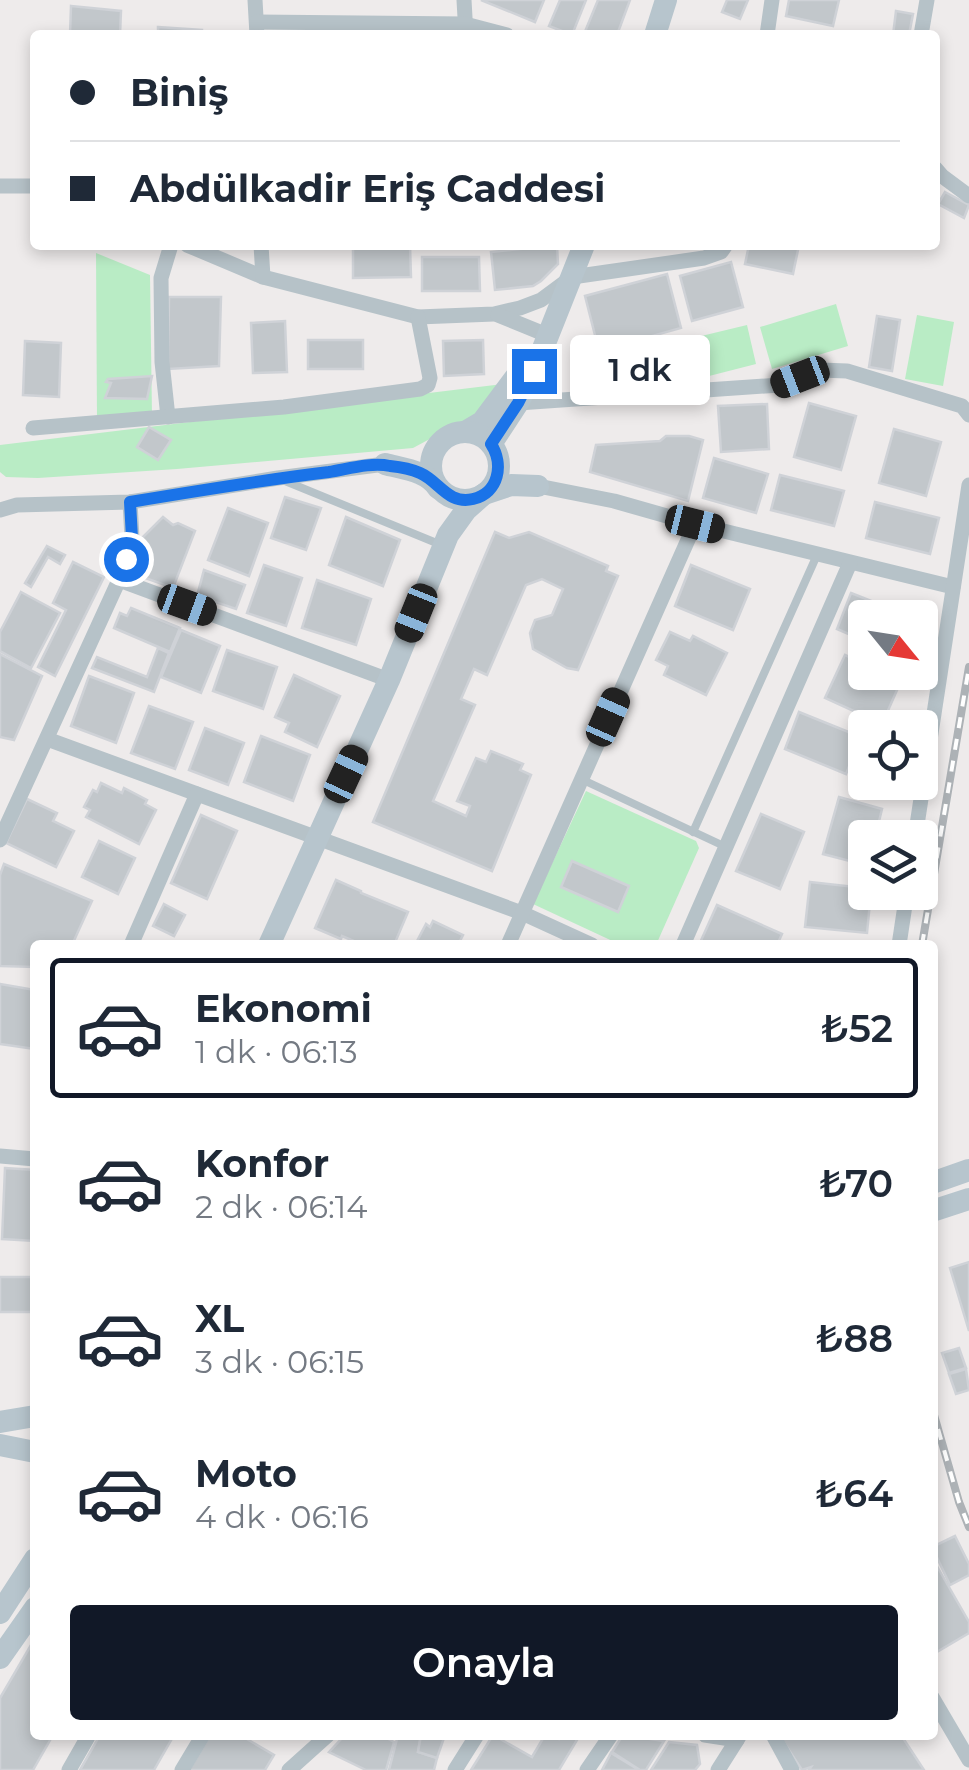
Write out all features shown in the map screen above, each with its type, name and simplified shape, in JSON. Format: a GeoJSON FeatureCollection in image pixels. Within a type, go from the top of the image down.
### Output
{"type":"FeatureCollection","features":[{"type":"Feature","properties":{"kind":"main road"},"geometry":{"type":"LineString","coordinates":[[656,30],[666,0]]}},
{"type":"Feature","properties":{"kind":"main road"},"geometry":{"type":"LineString","coordinates":[[271,940],[389,680],[446,540],[466,510],[498,476],[494,449],[534,371],[582,250]]}},
{"type":"Feature","properties":{"kind":"main road"},"geometry":{"type":"LineString","coordinates":[[386,464],[482,422],[547,335]]}},
{"type":"Feature","properties":{"kind":"main road"},"geometry":{"type":"LineString","coordinates":[[446,540],[444,498],[435,482],[432,459],[436,448],[454,436],[476,433],[494,449],[506,469],[538,486]]}},
{"type":"Feature","properties":{"kind":"main road"},"geometry":{"type":"LineString","coordinates":[[386,464],[419,472],[451,497],[462,500],[511,485],[538,486]]}},
{"type":"Feature","properties":{"kind":"main road"},"geometry":{"type":"LineString","coordinates":[[938,1181],[969,1170]]}},
{"type":"Feature","properties":{"kind":"main road"},"geometry":{"type":"LineString","coordinates":[[938,1209],[969,1198]]}},
{"type":"Feature","properties":{"kind":"main road"},"geometry":{"type":"LineString","coordinates":[[0,1422],[30,1417]]}},
{"type":"Feature","properties":{"kind":"main road"},"geometry":{"type":"LineString","coordinates":[[0,1445],[30,1451]]}},
{"type":"Feature","properties":{"kind":"main road"},"geometry":{"type":"LineString","coordinates":[[0,1613],[30,1566]]}},
{"type":"Feature","properties":{"kind":"main road"},"geometry":{"type":"LineString","coordinates":[[0,1658],[30,1616]]}},
{"type":"Feature","properties":{"kind":"street"},"geometry":{"type":"LineString","coordinates":[[255,0],[257,29],[466,30],[464,0]]}},
{"type":"Feature","properties":{"kind":"street"},"geometry":{"type":"LineString","coordinates":[[768,30],[772,0]]}},
{"type":"Feature","properties":{"kind":"street"},"geometry":{"type":"LineString","coordinates":[[922,30],[927,0]]}},
{"type":"Feature","properties":{"kind":"street"},"geometry":{"type":"LineString","coordinates":[[940,174],[969,196]]}},
{"type":"Feature","properties":{"kind":"street"},"geometry":{"type":"LineString","coordinates":[[0,186],[30,186]]}},
{"type":"Feature","properties":{"kind":"street"},"geometry":{"type":"LineString","coordinates":[[168,417],[160,278],[169,250]]}},
{"type":"Feature","properties":{"kind":"street"},"geometry":{"type":"LineString","coordinates":[[200,250],[262,277],[418,317],[494,314],[541,300],[572,277],[704,258],[722,250]]}},
{"type":"Feature","properties":{"kind":"street"},"geometry":{"type":"LineString","coordinates":[[261,250],[262,277]]}},
{"type":"Feature","properties":{"kind":"street"},"geometry":{"type":"LineString","coordinates":[[494,314],[547,335]]}},
{"type":"Feature","properties":{"kind":"street"},"geometry":{"type":"LineString","coordinates":[[33,428],[284,407],[420,389],[430,378],[418,317]]}},
{"type":"Feature","properties":{"kind":"street"},"geometry":{"type":"LineString","coordinates":[[518,403],[780,385],[820,370],[847,371],[962,406],[969,415]]}},
{"type":"Feature","properties":{"kind":"street"},"geometry":{"type":"LineString","coordinates":[[0,510],[130,502],[386,464]]}},
{"type":"Feature","properties":{"kind":"street"},"geometry":{"type":"LineString","coordinates":[[918,820],[969,485]]}},
{"type":"Feature","properties":{"kind":"street"},"geometry":{"type":"LineString","coordinates":[[538,486],[614,501],[954,588]]}},
{"type":"Feature","properties":{"kind":"street"},"geometry":{"type":"LineString","coordinates":[[0,840],[120,580],[132,538],[130,502]]}},
{"type":"Feature","properties":{"kind":"street"},"geometry":{"type":"LineString","coordinates":[[510,940],[695,524]]}},
{"type":"Feature","properties":{"kind":"street"},"geometry":{"type":"LineString","coordinates":[[686,940],[850,563]]}},
{"type":"Feature","properties":{"kind":"street"},"geometry":{"type":"LineString","coordinates":[[120,580],[389,680]]}},
{"type":"Feature","properties":{"kind":"street"},"geometry":{"type":"LineString","coordinates":[[46,739],[522,914],[581,940]]}},
{"type":"Feature","properties":{"kind":"street"},"geometry":{"type":"LineString","coordinates":[[133,940],[197,794]]}},
{"type":"Feature","properties":{"kind":"street"},"geometry":{"type":"LineString","coordinates":[[900,940],[904,910]]}},
{"type":"Feature","properties":{"kind":"street"},"geometry":{"type":"LineString","coordinates":[[0,1156],[30,1159]]}},
{"type":"Feature","properties":{"kind":"street"},"geometry":{"type":"LineString","coordinates":[[938,1707],[969,1760]]}},
{"type":"Feature","properties":{"kind":"street"},"geometry":{"type":"LineString","coordinates":[[69,1770],[85,1740]]}},
{"type":"Feature","properties":{"kind":"street"},"geometry":{"type":"LineString","coordinates":[[182,1770],[201,1740]]}},
{"type":"Feature","properties":{"kind":"street"},"geometry":{"type":"LineString","coordinates":[[289,1770],[322,1740]]}},
{"type":"Feature","properties":{"kind":"street"},"geometry":{"type":"LineString","coordinates":[[454,1770],[473,1740]]}},
{"type":"Feature","properties":{"kind":"street"},"geometry":{"type":"LineString","coordinates":[[586,1770],[607,1740]]}},
{"type":"Feature","properties":{"kind":"street"},"geometry":{"type":"LineString","coordinates":[[718,1770],[736,1740]]}},
{"type":"Feature","properties":{"kind":"street"},"geometry":{"type":"LineString","coordinates":[[776,1740],[792,1770]]}},
{"type":"Feature","properties":{"kind":"lane"},"geometry":{"type":"LineString","coordinates":[[278,478],[446,540]]}},
{"type":"Feature","properties":{"kind":"lane"},"geometry":{"type":"LineString","coordinates":[[693,832],[818,555]]}},
{"type":"Feature","properties":{"kind":"lane"},"geometry":{"type":"LineString","coordinates":[[581,779],[726,848]]}},
{"type":"Feature","properties":{"kind":"green space"},"geometry":{"type":"Polygon","coordinates":[[[96,253],[150,275],[152,416],[97,420],[96,253]]]}},
{"type":"Feature","properties":{"kind":"green space"},"geometry":{"type":"Polygon","coordinates":[[[836,304],[848,346],[772,369],[760,327],[836,304]]]}},
{"type":"Feature","properties":{"kind":"green space"},"geometry":{"type":"Polygon","coordinates":[[[917,315],[954,322],[943,386],[905,379],[917,315]]]}},
{"type":"Feature","properties":{"kind":"green space"},"geometry":{"type":"Polygon","coordinates":[[[747,325],[756,364],[674,385],[664,345],[747,325]]]}},
{"type":"Feature","properties":{"kind":"green space"},"geometry":{"type":"Polygon","coordinates":[[[658,349],[664,377],[608,390],[602,362],[658,349]]]}},
{"type":"Feature","properties":{"kind":"green space"},"geometry":{"type":"Polygon","coordinates":[[[503,384],[478,413],[413,448],[38,478],[6,477],[0,472],[0,445],[503,384]]]}},
{"type":"Feature","properties":{"kind":"green space"},"geometry":{"type":"Polygon","coordinates":[[[586,791],[696,841],[699,848],[658,940],[610,940],[533,904],[586,791]]]}},
{"type":"Feature","properties":{"kind":"building"},"geometry":{"type":"Polygon","coordinates":[[[481,0],[544,0],[535,22],[481,0]]]}},
{"type":"Feature","properties":{"kind":"building"},"geometry":{"type":"Polygon","coordinates":[[[560,0],[586,0],[574,30],[549,26],[560,0]]]}},
{"type":"Feature","properties":{"kind":"building"},"geometry":{"type":"Polygon","coordinates":[[[598,0],[630,0],[619,30],[586,30],[598,0]]]}},
{"type":"Feature","properties":{"kind":"building"},"geometry":{"type":"Polygon","coordinates":[[[727,0],[748,0],[740,19],[722,12],[727,0]]]}},
{"type":"Feature","properties":{"kind":"building"},"geometry":{"type":"Polygon","coordinates":[[[789,0],[839,0],[833,26],[786,16],[789,0]]]}},
{"type":"Feature","properties":{"kind":"building"},"geometry":{"type":"Polygon","coordinates":[[[71,6],[121,11],[120,30],[70,30],[71,6]]]}},
{"type":"Feature","properties":{"kind":"building"},"geometry":{"type":"Polygon","coordinates":[[[896,11],[913,14],[910,30],[894,30],[896,11]]]}},
{"type":"Feature","properties":{"kind":"building"},"geometry":{"type":"Polygon","coordinates":[[[158,27],[202,30],[158,30],[158,27]]]}},
{"type":"Feature","properties":{"kind":"building"},"geometry":{"type":"Polygon","coordinates":[[[945,192],[969,205],[964,218],[940,205],[945,192]]]}},
{"type":"Feature","properties":{"kind":"building"},"geometry":{"type":"Polygon","coordinates":[[[353,250],[410,250],[411,277],[353,278],[353,250]]]}},
{"type":"Feature","properties":{"kind":"building"},"geometry":{"type":"Polygon","coordinates":[[[557,250],[558,264],[533,286],[495,290],[491,252],[557,250]]]}},
{"type":"Feature","properties":{"kind":"building"},"geometry":{"type":"Polygon","coordinates":[[[748,250],[798,250],[793,274],[745,264],[748,250]]]}},
{"type":"Feature","properties":{"kind":"building"},"geometry":{"type":"Polygon","coordinates":[[[422,257],[479,257],[480,291],[422,291],[422,257]]]}},
{"type":"Feature","properties":{"kind":"building"},"geometry":{"type":"Polygon","coordinates":[[[731,262],[743,307],[692,321],[680,276],[731,262]]]}},
{"type":"Feature","properties":{"kind":"building"},"geometry":{"type":"Polygon","coordinates":[[[667,274],[681,328],[599,351],[585,296],[667,274]]]}},
{"type":"Feature","properties":{"kind":"building"},"geometry":{"type":"Polygon","coordinates":[[[169,297],[221,297],[219,366],[168,369],[169,297]]]}},
{"type":"Feature","properties":{"kind":"building"},"geometry":{"type":"Polygon","coordinates":[[[877,316],[900,320],[892,371],[869,367],[877,316]]]}},
{"type":"Feature","properties":{"kind":"building"},"geometry":{"type":"Polygon","coordinates":[[[285,321],[287,372],[253,373],[251,323],[285,321]]]}},
{"type":"Feature","properties":{"kind":"building"},"geometry":{"type":"Polygon","coordinates":[[[308,340],[363,340],[363,369],[308,369],[308,340]]]}},
{"type":"Feature","properties":{"kind":"building"},"geometry":{"type":"Polygon","coordinates":[[[483,340],[484,374],[444,376],[443,341],[483,340]]]}},
{"type":"Feature","properties":{"kind":"building"},"geometry":{"type":"Polygon","coordinates":[[[25,341],[61,343],[59,397],[23,395],[25,341]]]}},
{"type":"Feature","properties":{"kind":"building"},"geometry":{"type":"Polygon","coordinates":[[[152,376],[147,399],[105,398],[111,383],[106,382],[108,379],[152,376]]]}},
{"type":"Feature","properties":{"kind":"building"},"geometry":{"type":"Polygon","coordinates":[[[809,403],[856,416],[841,470],[794,457],[809,403]]]}},
{"type":"Feature","properties":{"kind":"building"},"geometry":{"type":"Polygon","coordinates":[[[767,404],[769,449],[721,452],[718,406],[767,404]]]}},
{"type":"Feature","properties":{"kind":"building"},"geometry":{"type":"Polygon","coordinates":[[[149,427],[171,440],[158,460],[137,447],[149,427]]]}},
{"type":"Feature","properties":{"kind":"building"},"geometry":{"type":"Polygon","coordinates":[[[894,429],[941,442],[926,496],[879,483],[894,429]]]}},
{"type":"Feature","properties":{"kind":"building"},"geometry":{"type":"Polygon","coordinates":[[[666,436],[703,440],[688,501],[590,472],[596,445],[660,441],[666,436]]]}},
{"type":"Feature","properties":{"kind":"building"},"geometry":{"type":"Polygon","coordinates":[[[714,458],[768,474],[756,513],[703,498],[714,458]]]}},
{"type":"Feature","properties":{"kind":"building"},"geometry":{"type":"Polygon","coordinates":[[[780,475],[844,491],[834,526],[771,510],[780,475]]]}},
{"type":"Feature","properties":{"kind":"building"},"geometry":{"type":"Polygon","coordinates":[[[285,497],[321,508],[306,550],[271,538],[285,497]]]}},
{"type":"Feature","properties":{"kind":"building"},"geometry":{"type":"Polygon","coordinates":[[[875,502],[939,518],[930,554],[866,538],[875,502]]]}},
{"type":"Feature","properties":{"kind":"building"},"geometry":{"type":"Polygon","coordinates":[[[228,508],[268,523],[249,576],[208,560],[228,508]]]}},
{"type":"Feature","properties":{"kind":"building"},"geometry":{"type":"Polygon","coordinates":[[[163,517],[173,525],[178,523],[195,531],[173,588],[134,574],[145,543],[139,541],[163,517]]]}},
{"type":"Feature","properties":{"kind":"building"},"geometry":{"type":"Polygon","coordinates":[[[346,517],[400,540],[383,586],[329,565],[346,517]]]}},
{"type":"Feature","properties":{"kind":"building"},"geometry":{"type":"Polygon","coordinates":[[[495,532],[509,538],[529,532],[608,566],[606,571],[618,576],[578,670],[533,649],[530,633],[535,620],[552,615],[563,589],[542,579],[526,585],[487,675],[474,669],[461,699],[475,705],[433,801],[466,816],[470,806],[457,801],[476,758],[486,762],[491,751],[523,764],[520,770],[531,775],[492,871],[373,822],[495,532]]]}},
{"type":"Feature","properties":{"kind":"building"},"geometry":{"type":"Polygon","coordinates":[[[47,546],[65,555],[60,564],[48,557],[31,587],[25,583],[47,546]]]}},
{"type":"Feature","properties":{"kind":"building"},"geometry":{"type":"Polygon","coordinates":[[[73,562],[104,577],[55,676],[38,667],[66,610],[53,603],[73,562]]]}},
{"type":"Feature","properties":{"kind":"building"},"geometry":{"type":"Polygon","coordinates":[[[264,565],[302,578],[286,626],[247,613],[264,565]]]}},
{"type":"Feature","properties":{"kind":"building"},"geometry":{"type":"Polygon","coordinates":[[[691,565],[750,589],[733,630],[675,606],[691,565]]]}},
{"type":"Feature","properties":{"kind":"building"},"geometry":{"type":"Polygon","coordinates":[[[204,570],[245,585],[236,609],[197,596],[204,570]]]}},
{"type":"Feature","properties":{"kind":"building"},"geometry":{"type":"Polygon","coordinates":[[[317,580],[371,599],[356,645],[302,628],[317,580]]]}},
{"type":"Feature","properties":{"kind":"building"},"geometry":{"type":"Polygon","coordinates":[[[21,592],[60,613],[31,668],[0,651],[0,632],[21,592]]]}},
{"type":"Feature","properties":{"kind":"building"},"geometry":{"type":"Polygon","coordinates":[[[851,593],[869,600],[848,600],[851,593]]]}},
{"type":"Feature","properties":{"kind":"building"},"geometry":{"type":"Polygon","coordinates":[[[848,601],[848,634],[837,629],[848,601]]]}},
{"type":"Feature","properties":{"kind":"building"},"geometry":{"type":"Polygon","coordinates":[[[131,608],[180,628],[170,652],[114,628],[120,613],[127,616],[131,608]]]}},
{"type":"Feature","properties":{"kind":"building"},"geometry":{"type":"Polygon","coordinates":[[[181,630],[220,646],[201,693],[161,677],[181,630]]]}},
{"type":"Feature","properties":{"kind":"building"},"geometry":{"type":"Polygon","coordinates":[[[670,632],[690,641],[693,636],[727,653],[706,695],[664,675],[668,666],[656,660],[670,632]]]}},
{"type":"Feature","properties":{"kind":"building"},"geometry":{"type":"Polygon","coordinates":[[[158,648],[169,653],[154,692],[92,668],[97,657],[147,677],[158,648]]]}},
{"type":"Feature","properties":{"kind":"building"},"geometry":{"type":"Polygon","coordinates":[[[227,650],[277,667],[263,709],[213,691],[227,650]]]}},
{"type":"Feature","properties":{"kind":"building"},"geometry":{"type":"Polygon","coordinates":[[[0,654],[42,676],[14,740],[0,737],[0,654]]]}},
{"type":"Feature","properties":{"kind":"building"},"geometry":{"type":"Polygon","coordinates":[[[845,655],[848,690],[897,690],[888,710],[851,710],[825,698],[845,655]]]}},
{"type":"Feature","properties":{"kind":"building"},"geometry":{"type":"Polygon","coordinates":[[[294,675],[340,696],[317,747],[285,732],[289,723],[275,717],[294,675]]]}},
{"type":"Feature","properties":{"kind":"building"},"geometry":{"type":"Polygon","coordinates":[[[89,676],[134,693],[116,743],[71,726],[89,676]]]}},
{"type":"Feature","properties":{"kind":"building"},"geometry":{"type":"Polygon","coordinates":[[[149,706],[193,722],[175,769],[131,753],[149,706]]]}},
{"type":"Feature","properties":{"kind":"building"},"geometry":{"type":"Polygon","coordinates":[[[799,712],[848,732],[848,769],[846,774],[785,749],[799,712]]]}},
{"type":"Feature","properties":{"kind":"building"},"geometry":{"type":"Polygon","coordinates":[[[205,728],[244,743],[228,785],[189,770],[205,728]]]}},
{"type":"Feature","properties":{"kind":"building"},"geometry":{"type":"Polygon","coordinates":[[[261,736],[310,755],[293,801],[244,782],[261,736]]]}},
{"type":"Feature","properties":{"kind":"building"},"geometry":{"type":"Polygon","coordinates":[[[101,783],[122,793],[124,788],[147,800],[145,804],[156,810],[139,844],[86,817],[90,810],[84,807],[101,783]]]}},
{"type":"Feature","properties":{"kind":"building"},"geometry":{"type":"Polygon","coordinates":[[[839,797],[882,809],[879,820],[848,820],[848,861],[823,854],[839,797]]]}},
{"type":"Feature","properties":{"kind":"building"},"geometry":{"type":"Polygon","coordinates":[[[27,799],[57,813],[53,821],[74,831],[56,867],[6,843],[27,799]]]}},
{"type":"Feature","properties":{"kind":"building"},"geometry":{"type":"Polygon","coordinates":[[[761,814],[804,832],[780,889],[736,871],[761,814]]]}},
{"type":"Feature","properties":{"kind":"building"},"geometry":{"type":"Polygon","coordinates":[[[201,815],[237,831],[207,899],[171,883],[201,815]]]}},
{"type":"Feature","properties":{"kind":"building"},"geometry":{"type":"Polygon","coordinates":[[[99,841],[135,858],[118,894],[82,877],[99,841]]]}},
{"type":"Feature","properties":{"kind":"building"},"geometry":{"type":"Polygon","coordinates":[[[572,861],[629,886],[618,912],[561,887],[572,861]]]}},
{"type":"Feature","properties":{"kind":"building"},"geometry":{"type":"Polygon","coordinates":[[[4,864],[92,901],[74,940],[30,940],[30,967],[0,966],[0,875],[4,864]]]}},
{"type":"Feature","properties":{"kind":"building"},"geometry":{"type":"Polygon","coordinates":[[[336,880],[408,912],[396,940],[351,940],[342,936],[341,939],[315,928],[336,880]]]}},
{"type":"Feature","properties":{"kind":"building"},"geometry":{"type":"Polygon","coordinates":[[[810,882],[848,886],[848,910],[869,910],[867,933],[805,927],[810,882]]]}},
{"type":"Feature","properties":{"kind":"building"},"geometry":{"type":"Polygon","coordinates":[[[164,904],[185,915],[174,936],[153,926],[164,904]]]}},
{"type":"Feature","properties":{"kind":"building"},"geometry":{"type":"Polygon","coordinates":[[[717,905],[782,934],[779,940],[701,940],[717,905]]]}},
{"type":"Feature","properties":{"kind":"building"},"geometry":{"type":"Polygon","coordinates":[[[433,921],[463,935],[460,940],[418,940],[426,924],[430,927],[433,921]]]}},
{"type":"Feature","properties":{"kind":"building"},"geometry":{"type":"Polygon","coordinates":[[[0,984],[30,989],[30,1048],[0,1044],[0,984]]]}},
{"type":"Feature","properties":{"kind":"building"},"geometry":{"type":"Polygon","coordinates":[[[5,1168],[30,1170],[30,1241],[2,1239],[5,1168]]]}},
{"type":"Feature","properties":{"kind":"building"},"geometry":{"type":"Polygon","coordinates":[[[969,1262],[969,1331],[950,1268],[969,1262]]]}},
{"type":"Feature","properties":{"kind":"building"},"geometry":{"type":"Polygon","coordinates":[[[0,1277],[30,1277],[30,1312],[0,1312],[0,1277]]]}},
{"type":"Feature","properties":{"kind":"building"},"geometry":{"type":"Polygon","coordinates":[[[959,1348],[966,1368],[949,1373],[942,1353],[959,1348]]]}},
{"type":"Feature","properties":{"kind":"building"},"geometry":{"type":"Polygon","coordinates":[[[966,1369],[969,1390],[956,1394],[949,1374],[966,1369]]]}},
{"type":"Feature","properties":{"kind":"building"},"geometry":{"type":"Polygon","coordinates":[[[955,1536],[969,1564],[969,1575],[950,1585],[938,1560],[938,1544],[955,1536]]]}},
{"type":"Feature","properties":{"kind":"building"},"geometry":{"type":"Polygon","coordinates":[[[938,1568],[969,1622],[969,1633],[938,1651],[938,1568]]]}},
{"type":"Feature","properties":{"kind":"building"},"geometry":{"type":"Polygon","coordinates":[[[30,1647],[30,1740],[50,1740],[33,1770],[0,1770],[0,1698],[30,1647]]]}},
{"type":"Feature","properties":{"kind":"building"},"geometry":{"type":"Polygon","coordinates":[[[97,1740],[171,1740],[154,1770],[80,1770],[97,1740]]]}},
{"type":"Feature","properties":{"kind":"building"},"geometry":{"type":"Polygon","coordinates":[[[207,1740],[248,1740],[274,1755],[265,1770],[189,1770],[207,1740]]]}},
{"type":"Feature","properties":{"kind":"building"},"geometry":{"type":"Polygon","coordinates":[[[340,1740],[394,1742],[386,1770],[366,1770],[329,1752],[340,1740]]]}},
{"type":"Feature","properties":{"kind":"building"},"geometry":{"type":"Polygon","coordinates":[[[397,1740],[420,1740],[418,1752],[437,1758],[434,1770],[389,1770],[397,1740]]]}},
{"type":"Feature","properties":{"kind":"building"},"geometry":{"type":"Polygon","coordinates":[[[420,1740],[443,1740],[437,1758],[418,1752],[420,1740]]]}},
{"type":"Feature","properties":{"kind":"building"},"geometry":{"type":"Polygon","coordinates":[[[490,1740],[502,1740],[532,1757],[542,1740],[577,1740],[559,1770],[471,1770],[490,1740]]]}},
{"type":"Feature","properties":{"kind":"building"},"geometry":{"type":"Polygon","coordinates":[[[620,1740],[664,1741],[646,1770],[612,1752],[620,1740]]]}},
{"type":"Feature","properties":{"kind":"building"},"geometry":{"type":"Polygon","coordinates":[[[782,1740],[904,1740],[924,1770],[809,1770],[811,1767],[802,1770],[782,1740]]]}},
{"type":"Feature","properties":{"kind":"building"},"geometry":{"type":"Polygon","coordinates":[[[669,1742],[697,1745],[700,1764],[695,1770],[651,1770],[669,1742]]]}},
{"type":"Feature","properties":{"kind":"building"},"geometry":{"type":"Polygon","coordinates":[[[611,1753],[639,1770],[602,1770],[611,1753]]]}},
{"type":"Feature","properties":{"kind":"railway"},"geometry":{"type":"LineString","coordinates":[[923,940],[969,667]]}},
{"type":"Feature","properties":{"kind":"railway"},"geometry":{"type":"LineString","coordinates":[[938,1429],[969,1527]]}},
{"type":"Feature","properties":{"kind":"route"},"geometry":{"type":"LineString","coordinates":[[126,559],[132,538],[130,502],[386,464],[419,472],[451,497],[474,499],[484,494],[498,476],[497,454],[491,444],[534,371]]}}]}
